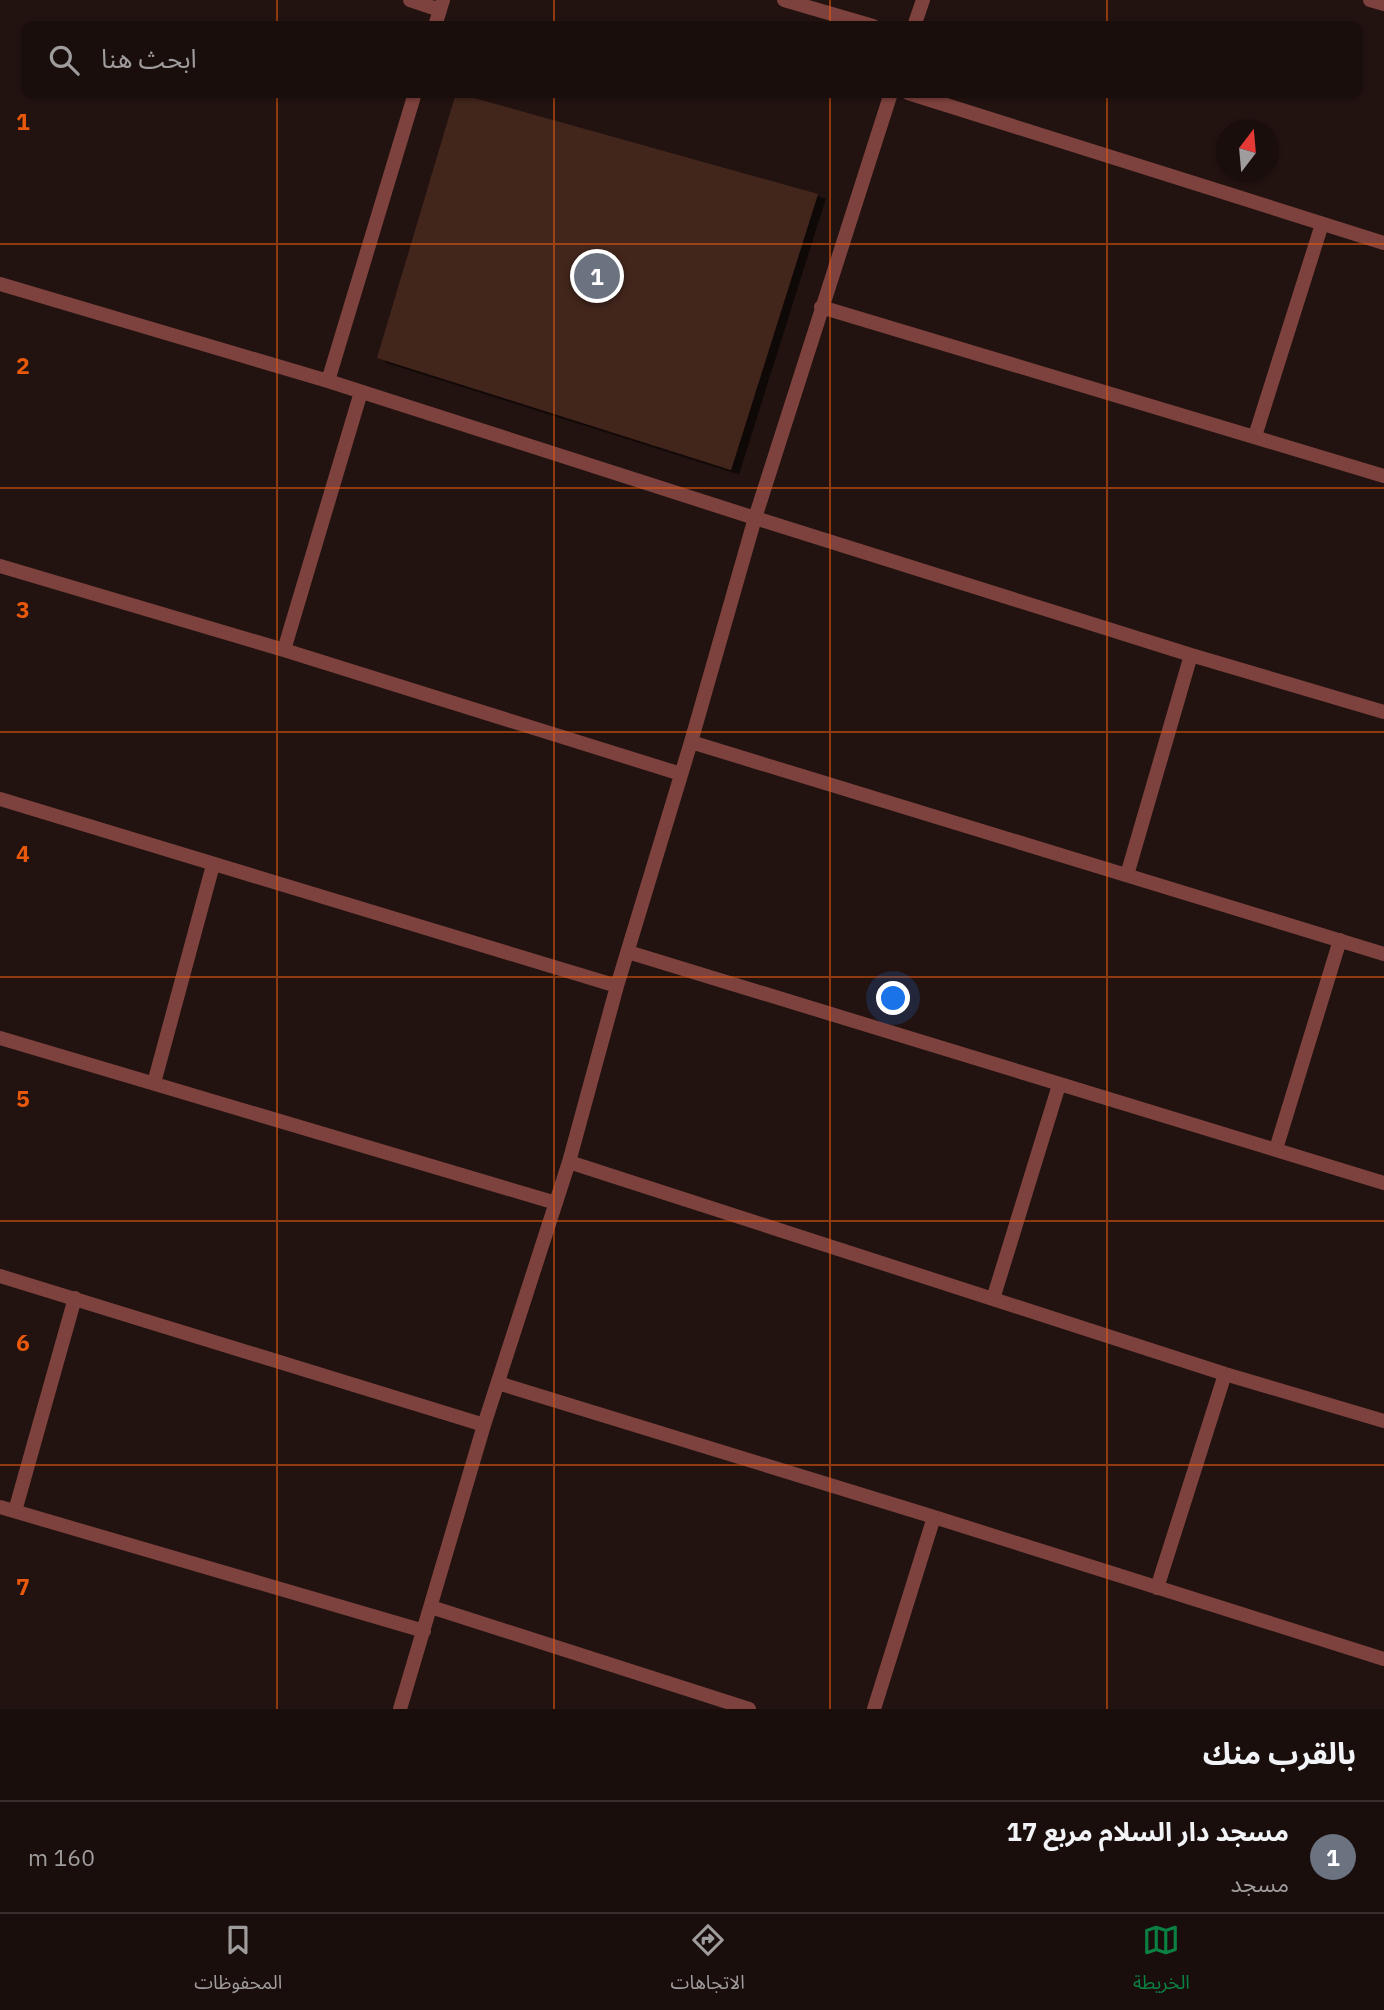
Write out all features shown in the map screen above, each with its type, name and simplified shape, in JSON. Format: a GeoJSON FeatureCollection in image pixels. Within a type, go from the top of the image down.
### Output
{"type":"FeatureCollection","features":[{"type":"Feature","properties":{"kind":"street"},"geometry":{"type":"LineString","coordinates":[[410,0],[442,5]]}},
{"type":"Feature","properties":{"kind":"street"},"geometry":{"type":"LineString","coordinates":[[784,0],[856,21]]}},
{"type":"Feature","properties":{"kind":"street"},"geometry":{"type":"LineString","coordinates":[[916,21],[923,0]]}},
{"type":"Feature","properties":{"kind":"street"},"geometry":{"type":"LineString","coordinates":[[1370,0],[1384,4]]}},
{"type":"Feature","properties":{"kind":"street"},"geometry":{"type":"LineString","coordinates":[[328,381],[413,98]]}},
{"type":"Feature","properties":{"kind":"street"},"geometry":{"type":"LineString","coordinates":[[400,1709],[485,1424],[569,1162],[617,986],[755,518],[889,98]]}},
{"type":"Feature","properties":{"kind":"street"},"geometry":{"type":"LineString","coordinates":[[924,98],[1384,243]]}},
{"type":"Feature","properties":{"kind":"street"},"geometry":{"type":"LineString","coordinates":[[1255,436],[1322,224]]}},
{"type":"Feature","properties":{"kind":"street"},"geometry":{"type":"LineString","coordinates":[[0,284],[328,381],[1191,655],[1384,712]]}},
{"type":"Feature","properties":{"kind":"street"},"geometry":{"type":"LineString","coordinates":[[821,307],[1384,476]]}},
{"type":"Feature","properties":{"kind":"street"},"geometry":{"type":"LineString","coordinates":[[284,650],[361,392]]}},
{"type":"Feature","properties":{"kind":"street"},"geometry":{"type":"LineString","coordinates":[[0,566],[284,650],[681,774]]}},
{"type":"Feature","properties":{"kind":"street"},"geometry":{"type":"LineString","coordinates":[[1127,875],[1191,655]]}},
{"type":"Feature","properties":{"kind":"street"},"geometry":{"type":"LineString","coordinates":[[691,742],[1384,954]]}},
{"type":"Feature","properties":{"kind":"street"},"geometry":{"type":"LineString","coordinates":[[0,799],[617,986]]}},
{"type":"Feature","properties":{"kind":"street"},"geometry":{"type":"LineString","coordinates":[[154,1083],[213,865]]}},
{"type":"Feature","properties":{"kind":"street"},"geometry":{"type":"LineString","coordinates":[[1276,1149],[1340,940]]}},
{"type":"Feature","properties":{"kind":"street"},"geometry":{"type":"LineString","coordinates":[[628,953],[1384,1183]]}},
{"type":"Feature","properties":{"kind":"street"},"geometry":{"type":"LineString","coordinates":[[0,1038],[556,1203]]}},
{"type":"Feature","properties":{"kind":"street"},"geometry":{"type":"LineString","coordinates":[[993,1299],[1059,1085]]}},
{"type":"Feature","properties":{"kind":"street"},"geometry":{"type":"LineString","coordinates":[[569,1162],[1225,1374],[1384,1422]]}},
{"type":"Feature","properties":{"kind":"street"},"geometry":{"type":"LineString","coordinates":[[0,1276],[485,1424]]}},
{"type":"Feature","properties":{"kind":"street"},"geometry":{"type":"LineString","coordinates":[[15,1511],[75,1298]]}},
{"type":"Feature","properties":{"kind":"street"},"geometry":{"type":"LineString","coordinates":[[1157,1588],[1225,1374]]}},
{"type":"Feature","properties":{"kind":"street"},"geometry":{"type":"LineString","coordinates":[[498,1382],[1384,1659]]}},
{"type":"Feature","properties":{"kind":"street"},"geometry":{"type":"LineString","coordinates":[[0,1507],[424,1632]]}},
{"type":"Feature","properties":{"kind":"street"},"geometry":{"type":"LineString","coordinates":[[874,1709],[934,1517]]}},
{"type":"Feature","properties":{"kind":"street"},"geometry":{"type":"LineString","coordinates":[[431,1607],[749,1709]]}},
{"type":"Feature","properties":{"kind":"building"},"geometry":{"type":"Polygon","coordinates":[[[455,98],[474,98],[818,194],[731,470],[377,358],[455,98]]]}},
{"type":"Feature","properties":{"kind":"place","name":"مسجد دار السلام مربع 17"},"geometry":{"type":"Point","coordinates":[597,276]}}]}
